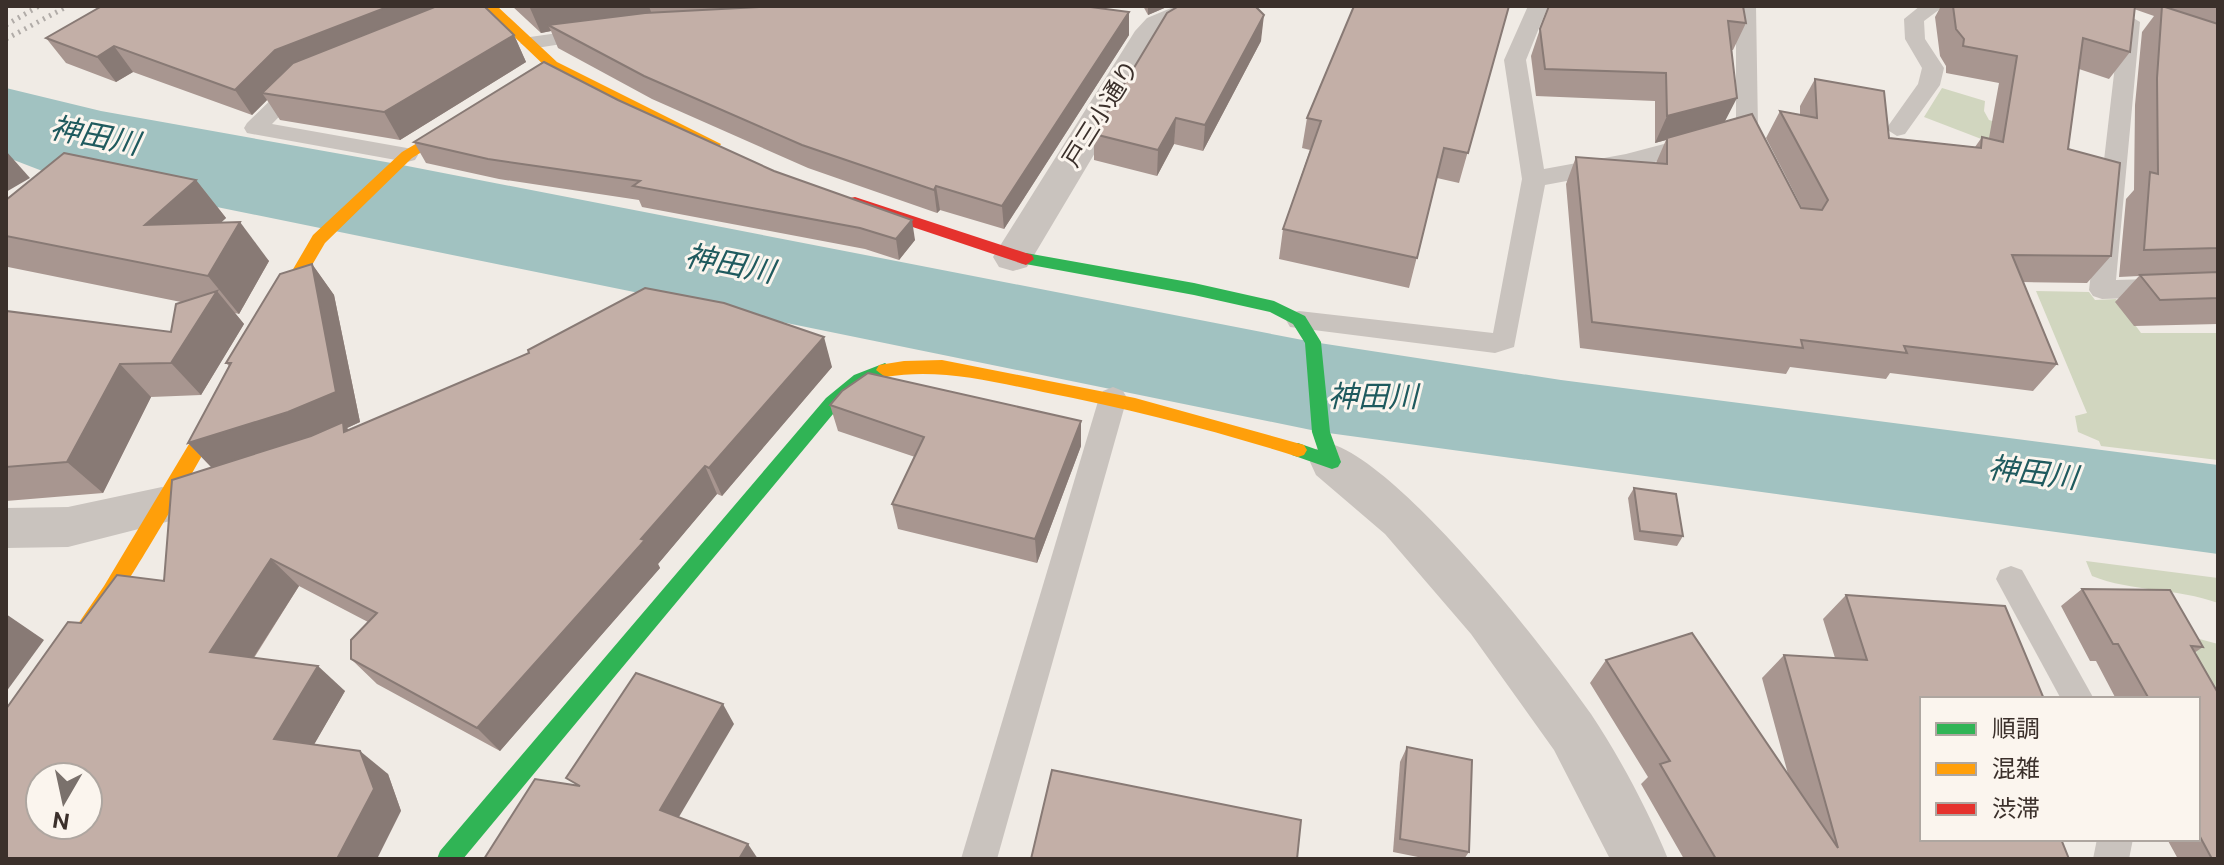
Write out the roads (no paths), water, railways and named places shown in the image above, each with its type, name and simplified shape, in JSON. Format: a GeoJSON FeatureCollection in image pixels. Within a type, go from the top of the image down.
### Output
{"type":"FeatureCollection","features":[{"type":"Feature","properties":{"kind":"street","name":"戸三小通り"},"geometry":{"type":"LineString","coordinates":[[1013,257],[1151,31],[1176,16],[1216,6]]}},
{"type":"Feature","properties":{"kind":"street"},"geometry":{"type":"LineString","coordinates":[[485,8],[530,43],[545,69],[732,153]]}},
{"type":"Feature","properties":{"kind":"street"},"geometry":{"type":"LineString","coordinates":[[264,332],[319,239],[402,159],[486,106]]}},
{"type":"Feature","properties":{"kind":"street"},"geometry":{"type":"LineString","coordinates":[[837,196],[1013,257],[1194,289],[1274,307],[1299,320],[1313,342],[1326,447]]}},
{"type":"Feature","properties":{"kind":"street"},"geometry":{"type":"LineString","coordinates":[[448,859],[832,403],[859,378],[896,367],[961,369],[1113,398],[1249,432],[1326,447],[1401,520],[1488,619],[1573,733],[1640,859]]}},
{"type":"Feature","properties":{"kind":"street"},"geometry":{"type":"LineString","coordinates":[[76,641],[182,500],[232,386]]}},
{"type":"Feature","properties":{"kind":"street"},"geometry":{"type":"LineString","coordinates":[[6,528],[68,527],[182,500]]}},
{"type":"Feature","properties":{"kind":"lane"},"geometry":{"type":"LineString","coordinates":[[1299,320],[1495,343],[1505,340],[1534,179],[1515,60],[1538,6]]}},
{"type":"Feature","properties":{"kind":"lane"},"geometry":{"type":"LineString","coordinates":[[1534,179],[1750,136],[1746,6]]}},
{"type":"Feature","properties":{"kind":"lane"},"geometry":{"type":"LineString","coordinates":[[1897,129],[1929,85],[1933,68],[1915,39],[1914,19],[1934,6]]}},
{"type":"Feature","properties":{"kind":"lane"},"geometry":{"type":"LineString","coordinates":[[2130,17],[2102,290],[2218,286]]}},
{"type":"Feature","properties":{"kind":"lane"},"geometry":{"type":"LineString","coordinates":[[530,43],[612,32]]}},
{"type":"Feature","properties":{"kind":"lane"},"geometry":{"type":"LineString","coordinates":[[315,77],[300,83],[255,128],[402,159]]}},
{"type":"Feature","properties":{"kind":"lane"},"geometry":{"type":"LineString","coordinates":[[979,859],[1113,398]]}},
{"type":"Feature","properties":{"kind":"lane"},"geometry":{"type":"LineString","coordinates":[[2011,579],[2077,697]]}},
{"type":"Feature","properties":{"kind":"water","name":"神田川"},"geometry":{"type":"Polygon","coordinates":[[[6,88],[101,111],[397,164],[1313,342],[1561,380],[2218,465],[2218,554],[1321,432],[45,172],[6,157],[6,88]]]}},
{"type":"Feature","properties":{"kind":"railway"},"geometry":{"type":"LineString","coordinates":[[6,25],[39,6]]}},
{"type":"Feature","properties":{"kind":"railway"},"geometry":{"type":"LineString","coordinates":[[6,39],[68,6]]}}]}
